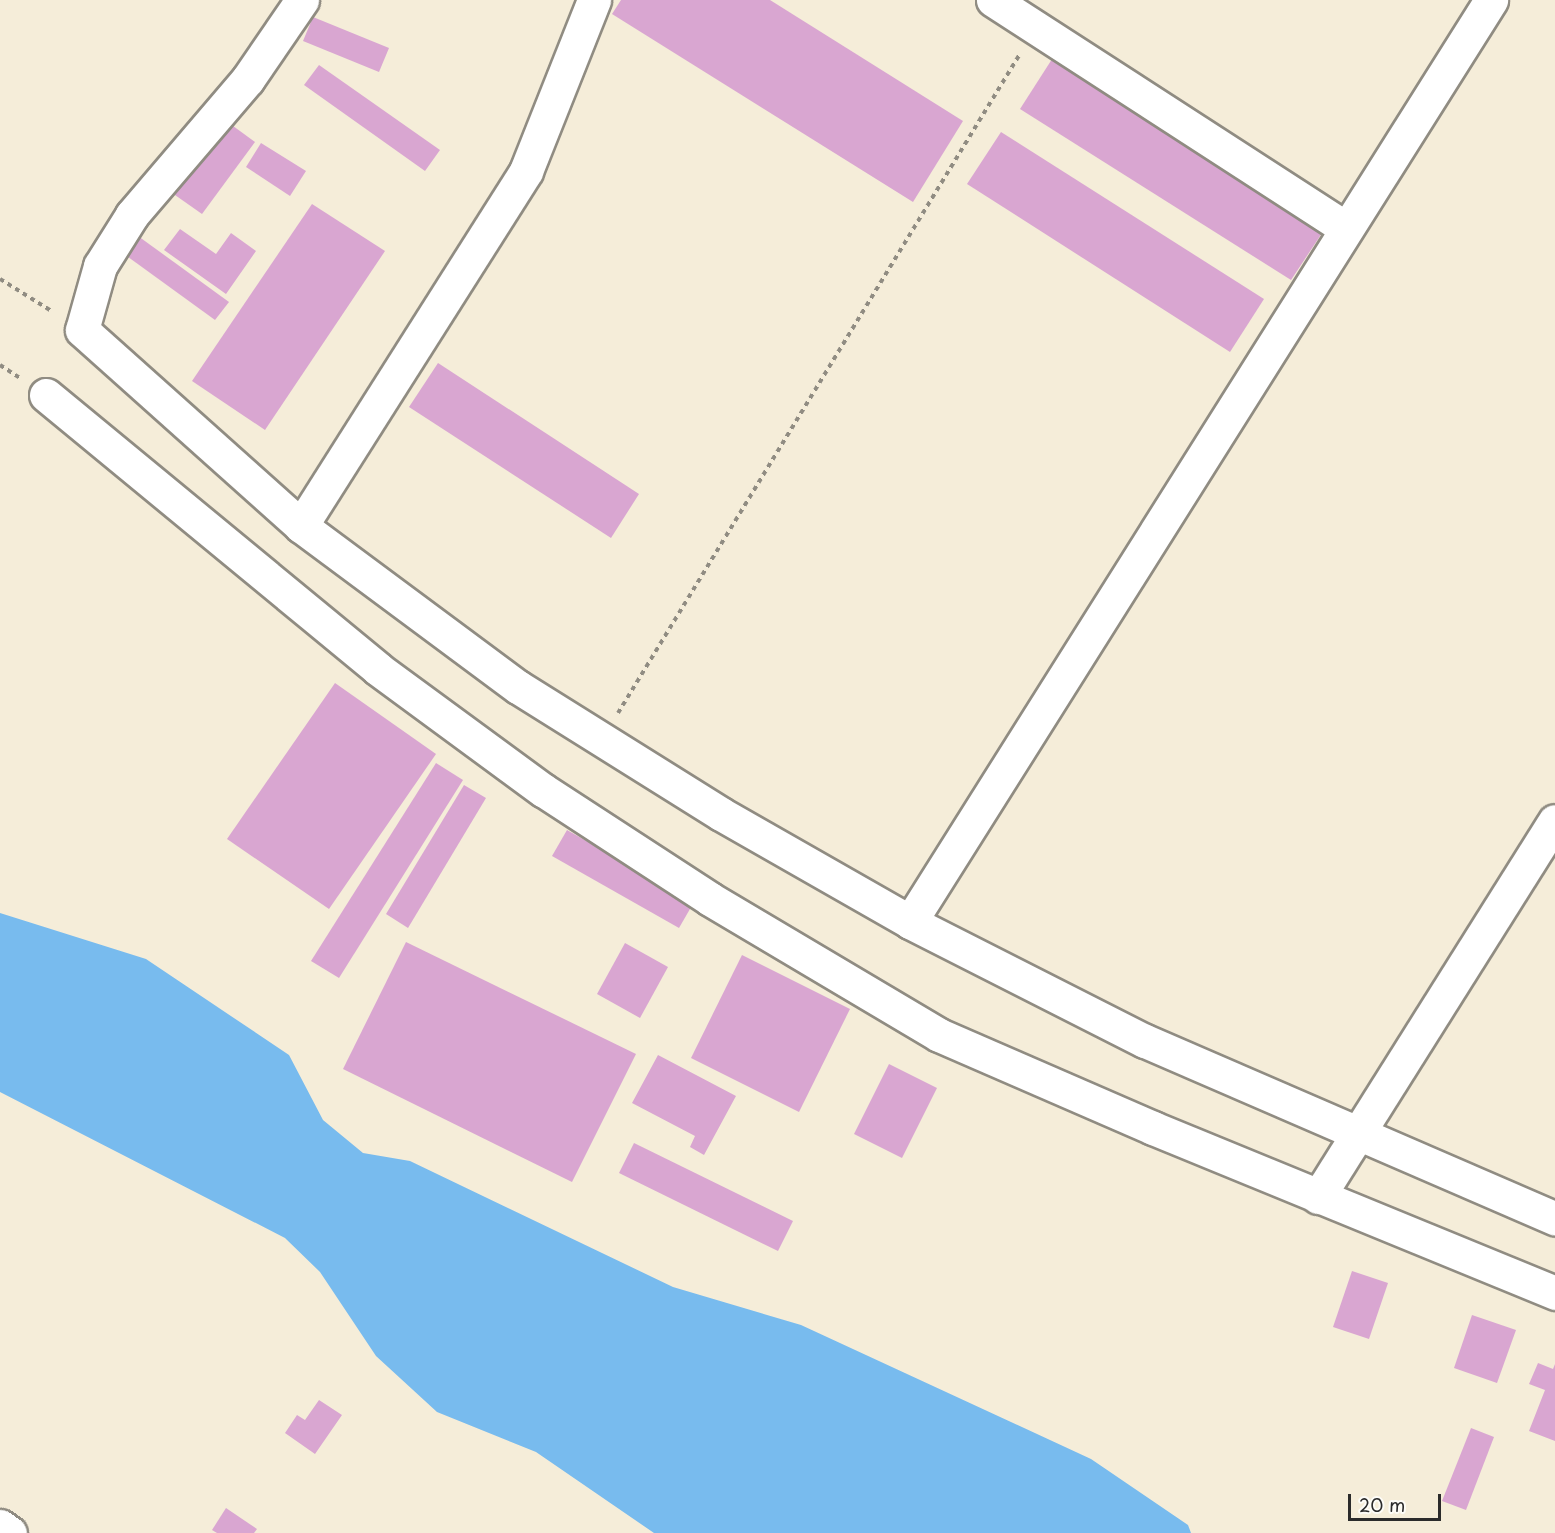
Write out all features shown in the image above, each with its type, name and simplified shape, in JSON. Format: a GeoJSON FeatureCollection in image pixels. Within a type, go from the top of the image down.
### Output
{"type":"FeatureCollection","features":[{"type":"Feature","properties":{"kind":"street"},"geometry":{"type":"LineString","coordinates":[[302,0],[248,79],[132,214],[100,266],[82,330],[301,526],[518,687],[720,814],[910,922],[1145,1041],[1555,1218]]}},
{"type":"Feature","properties":{"kind":"street"},"geometry":{"type":"LineString","coordinates":[[301,526],[526,171],[594,0]]}},
{"type":"Feature","properties":{"kind":"street"},"geometry":{"type":"LineString","coordinates":[[993,0],[1346,228]]}},
{"type":"Feature","properties":{"kind":"street"},"geometry":{"type":"LineString","coordinates":[[910,922],[1491,0]]}},
{"type":"Feature","properties":{"kind":"street"},"geometry":{"type":"LineString","coordinates":[[46,395],[378,669],[543,790],[710,899],[939,1035],[1318,1197],[1555,1293]]}},
{"type":"Feature","properties":{"kind":"street"},"geometry":{"type":"LineString","coordinates":[[1318,1197],[1555,821]]}},
{"type":"Feature","properties":{"kind":"street"},"geometry":{"type":"LineString","coordinates":[[0,1526],[10,1533]]}},
{"type":"Feature","properties":{"kind":"path"},"geometry":{"type":"LineString","coordinates":[[602,740],[1036,27]]}},
{"type":"Feature","properties":{"kind":"path"},"geometry":{"type":"LineString","coordinates":[[0,279],[82,330]]}},
{"type":"Feature","properties":{"kind":"water"},"geometry":{"type":"Polygon","coordinates":[[[0,913],[146,959],[289,1055],[323,1120],[363,1153],[410,1161],[673,1287],[801,1325],[1091,1459],[1188,1525],[1191,1533],[654,1533],[536,1452],[437,1412],[376,1356],[320,1272],[285,1238],[0,1092],[0,913]]]}},
{"type":"Feature","properties":{"kind":"building"},"geometry":{"type":"Polygon","coordinates":[[[621,0],[770,0],[963,121],[913,202],[612,14],[621,0]]]}},
{"type":"Feature","properties":{"kind":"building"},"geometry":{"type":"Polygon","coordinates":[[[313,17],[389,48],[379,72],[303,41],[313,17]]]}},
{"type":"Feature","properties":{"kind":"building"},"geometry":{"type":"Polygon","coordinates":[[[1054,56],[1326,227],[1291,280],[1020,109],[1054,56]]]}},
{"type":"Feature","properties":{"kind":"building"},"geometry":{"type":"Polygon","coordinates":[[[319,65],[440,150],[425,171],[304,85],[319,65]]]}},
{"type":"Feature","properties":{"kind":"building"},"geometry":{"type":"Polygon","coordinates":[[[218,115],[255,142],[202,214],[165,188],[218,115]]]}},
{"type":"Feature","properties":{"kind":"building"},"geometry":{"type":"Polygon","coordinates":[[[1001,132],[1264,299],[1230,352],[967,184],[1001,132]]]}},
{"type":"Feature","properties":{"kind":"building"},"geometry":{"type":"Polygon","coordinates":[[[261,143],[306,171],[290,196],[246,167],[261,143]]]}},
{"type":"Feature","properties":{"kind":"building"},"geometry":{"type":"Polygon","coordinates":[[[312,204],[385,251],[265,430],[192,381],[312,204]]]}},
{"type":"Feature","properties":{"kind":"building"},"geometry":{"type":"Polygon","coordinates":[[[180,229],[216,254],[231,233],[256,251],[226,294],[164,250],[180,229]]]}},
{"type":"Feature","properties":{"kind":"building"},"geometry":{"type":"Polygon","coordinates":[[[138,236],[229,302],[215,320],[124,254],[138,236]]]}},
{"type":"Feature","properties":{"kind":"building"},"geometry":{"type":"Polygon","coordinates":[[[438,363],[639,494],[611,538],[409,407],[438,363]]]}},
{"type":"Feature","properties":{"kind":"building"},"geometry":{"type":"Polygon","coordinates":[[[335,683],[436,754],[329,909],[227,839],[335,683]]]}},
{"type":"Feature","properties":{"kind":"building"},"geometry":{"type":"Polygon","coordinates":[[[436,763],[463,780],[339,978],[311,961],[436,763]]]}},
{"type":"Feature","properties":{"kind":"building"},"geometry":{"type":"Polygon","coordinates":[[[464,785],[486,798],[408,928],[386,914],[464,785]]]}},
{"type":"Feature","properties":{"kind":"building"},"geometry":{"type":"Polygon","coordinates":[[[567,830],[694,902],[679,928],[552,856],[567,830]]]}},
{"type":"Feature","properties":{"kind":"building"},"geometry":{"type":"Polygon","coordinates":[[[406,942],[636,1054],[572,1182],[343,1069],[406,942]]]}},
{"type":"Feature","properties":{"kind":"building"},"geometry":{"type":"Polygon","coordinates":[[[625,943],[668,967],[640,1018],[597,994],[625,943]]]}},
{"type":"Feature","properties":{"kind":"building"},"geometry":{"type":"Polygon","coordinates":[[[742,955],[850,1009],[799,1112],[691,1058],[742,955]]]}},
{"type":"Feature","properties":{"kind":"building"},"geometry":{"type":"Polygon","coordinates":[[[658,1055],[736,1096],[704,1155],[690,1147],[695,1136],[632,1103],[658,1055]]]}},
{"type":"Feature","properties":{"kind":"building"},"geometry":{"type":"Polygon","coordinates":[[[889,1064],[937,1088],[902,1158],[854,1134],[889,1064]]]}},
{"type":"Feature","properties":{"kind":"building"},"geometry":{"type":"Polygon","coordinates":[[[634,1143],[793,1221],[778,1251],[619,1173],[634,1143]]]}},
{"type":"Feature","properties":{"kind":"building"},"geometry":{"type":"Polygon","coordinates":[[[1352,1271],[1388,1283],[1369,1339],[1333,1327],[1352,1271]]]}},
{"type":"Feature","properties":{"kind":"building"},"geometry":{"type":"Polygon","coordinates":[[[1472,1315],[1516,1330],[1497,1383],[1454,1368],[1472,1315]]]}},
{"type":"Feature","properties":{"kind":"building"},"geometry":{"type":"Polygon","coordinates":[[[1538,1363],[1553,1369],[1555,1364],[1555,1441],[1529,1431],[1545,1390],[1529,1384],[1538,1363]]]}},
{"type":"Feature","properties":{"kind":"building"},"geometry":{"type":"Polygon","coordinates":[[[319,1400],[342,1415],[315,1454],[285,1433],[297,1415],[305,1420],[319,1400]]]}},
{"type":"Feature","properties":{"kind":"building"},"geometry":{"type":"Polygon","coordinates":[[[1471,1428],[1494,1437],[1466,1510],[1442,1501],[1471,1428]]]}},
{"type":"Feature","properties":{"kind":"building"},"geometry":{"type":"Polygon","coordinates":[[[226,1508],[257,1529],[254,1533],[217,1533],[212,1530],[226,1508]]]}}]}
